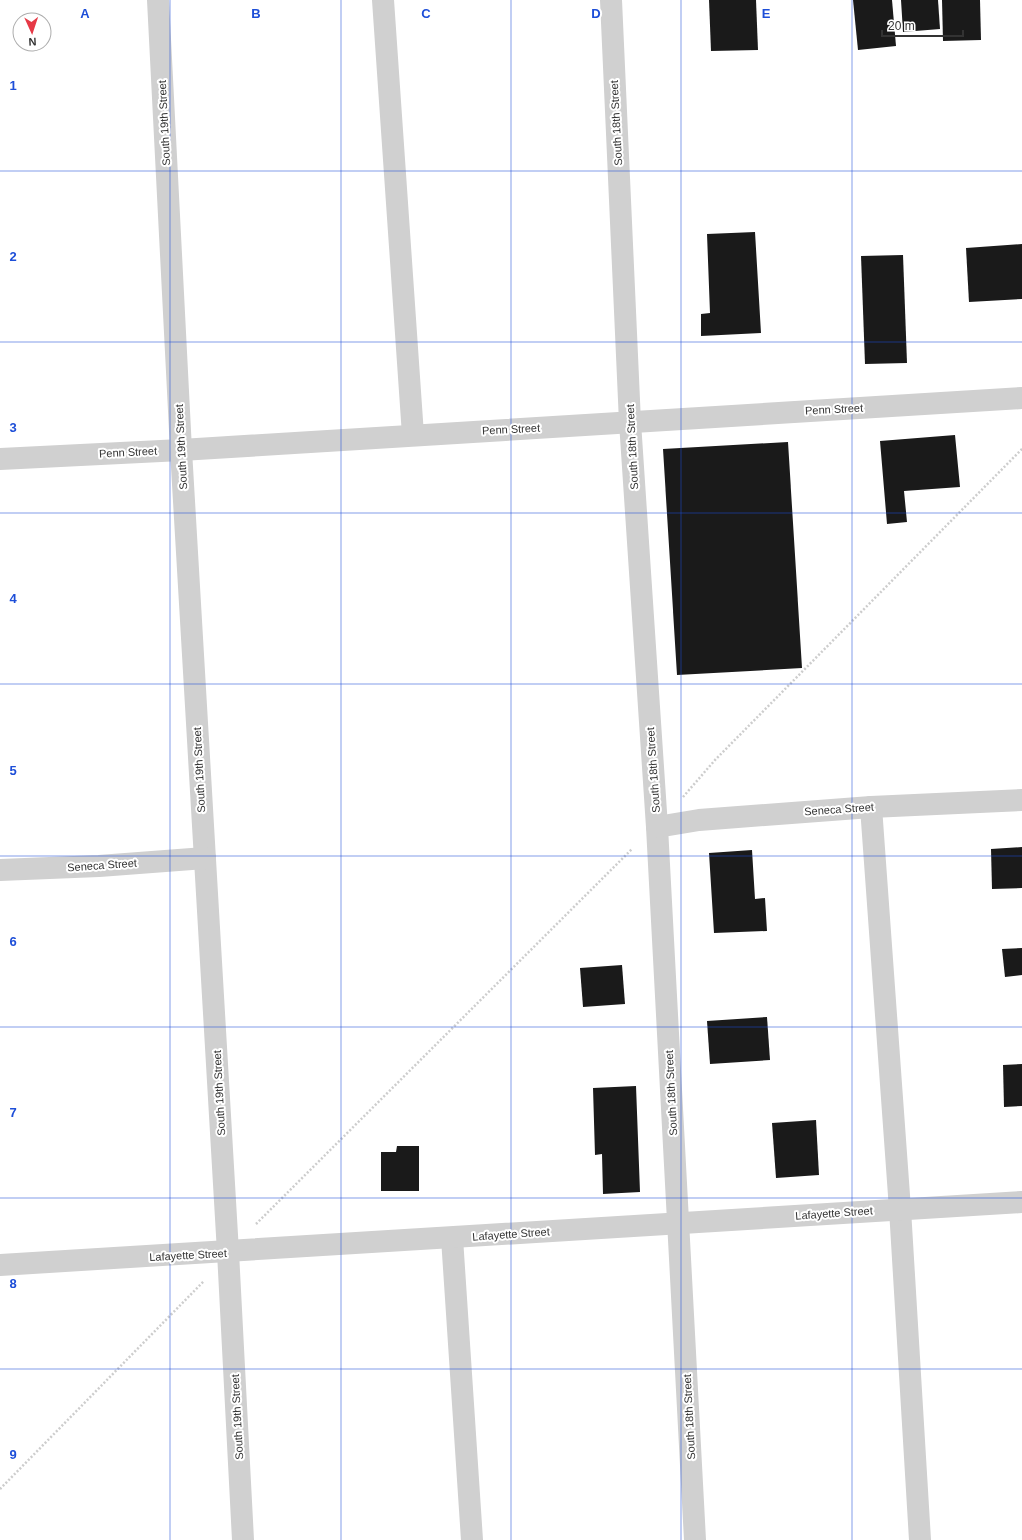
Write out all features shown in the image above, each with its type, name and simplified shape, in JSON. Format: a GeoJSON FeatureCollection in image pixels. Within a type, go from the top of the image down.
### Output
{"type":"FeatureCollection","features":[{"type":"Feature","properties":{"kind":"street","name":"South 19th Street"},"geometry":{"type":"LineString","coordinates":[[158,0],[181,450],[228,1252],[243,1540]]}},
{"type":"Feature","properties":{"kind":"street"},"geometry":{"type":"LineString","coordinates":[[383,0],[413,435]]}},
{"type":"Feature","properties":{"kind":"street","name":"South 18th Street"},"geometry":{"type":"LineString","coordinates":[[611,0],[630,422],[656,827],[695,1540]]}},
{"type":"Feature","properties":{"kind":"street","name":"Penn Street"},"geometry":{"type":"LineString","coordinates":[[0,459],[181,450],[1022,398]]}},
{"type":"Feature","properties":{"kind":"street","name":"Seneca Street"},"geometry":{"type":"LineString","coordinates":[[656,827],[699,820],[871,807],[1022,800]]}},
{"type":"Feature","properties":{"kind":"street"},"geometry":{"type":"LineString","coordinates":[[871,807],[900,1209],[920,1540]]}},
{"type":"Feature","properties":{"kind":"street","name":"Seneca Street"},"geometry":{"type":"LineString","coordinates":[[0,870],[99,866],[205,858]]}},
{"type":"Feature","properties":{"kind":"street","name":"Lafayette Street"},"geometry":{"type":"LineString","coordinates":[[0,1265],[1022,1202]]}},
{"type":"Feature","properties":{"kind":"street"},"geometry":{"type":"LineString","coordinates":[[452,1238],[472,1540]]}},
{"type":"Feature","properties":{"kind":"path"},"geometry":{"type":"LineString","coordinates":[[255,1225],[628,853],[656,827],[715,760],[1022,449]]}},
{"type":"Feature","properties":{"kind":"path"},"geometry":{"type":"LineString","coordinates":[[0,1489],[196,1290],[228,1252]]}},
{"type":"Feature","properties":{"kind":"building"},"geometry":{"type":"Polygon","coordinates":[[[709,0],[756,0],[758,50],[711,51],[709,0]]]}},
{"type":"Feature","properties":{"kind":"building"},"geometry":{"type":"Polygon","coordinates":[[[853,0],[892,0],[896,46],[858,50],[853,0]]]}},
{"type":"Feature","properties":{"kind":"building"},"geometry":{"type":"Polygon","coordinates":[[[901,0],[938,0],[940,29],[903,32],[901,0]]]}},
{"type":"Feature","properties":{"kind":"building"},"geometry":{"type":"Polygon","coordinates":[[[942,0],[980,0],[981,40],[943,41],[942,0]]]}},
{"type":"Feature","properties":{"kind":"building"},"geometry":{"type":"Polygon","coordinates":[[[755,232],[761,333],[701,336],[701,314],[710,313],[707,234],[755,232]]]}},
{"type":"Feature","properties":{"kind":"building"},"geometry":{"type":"Polygon","coordinates":[[[1022,244],[1022,299],[969,302],[966,248],[1022,244]]]}},
{"type":"Feature","properties":{"kind":"building"},"geometry":{"type":"Polygon","coordinates":[[[903,255],[907,363],[865,364],[861,256],[903,255]]]}},
{"type":"Feature","properties":{"kind":"building"},"geometry":{"type":"Polygon","coordinates":[[[955,435],[960,487],[904,491],[907,522],[887,524],[880,441],[955,435]]]}},
{"type":"Feature","properties":{"kind":"building"},"geometry":{"type":"Polygon","coordinates":[[[788,442],[802,668],[677,675],[663,449],[788,442]]]}},
{"type":"Feature","properties":{"kind":"building"},"geometry":{"type":"Polygon","coordinates":[[[1022,847],[1022,888],[992,889],[991,849],[1022,847]]]}},
{"type":"Feature","properties":{"kind":"building"},"geometry":{"type":"Polygon","coordinates":[[[752,850],[755,899],[765,898],[767,931],[714,933],[709,853],[752,850]]]}},
{"type":"Feature","properties":{"kind":"building"},"geometry":{"type":"Polygon","coordinates":[[[1022,948],[1022,975],[1005,977],[1002,949],[1022,948]]]}},
{"type":"Feature","properties":{"kind":"building"},"geometry":{"type":"Polygon","coordinates":[[[622,965],[625,1004],[583,1007],[580,968],[622,965]]]}},
{"type":"Feature","properties":{"kind":"building"},"geometry":{"type":"Polygon","coordinates":[[[767,1017],[770,1060],[710,1064],[707,1021],[767,1017]]]}},
{"type":"Feature","properties":{"kind":"building"},"geometry":{"type":"Polygon","coordinates":[[[1022,1064],[1022,1106],[1004,1107],[1003,1065],[1022,1064]]]}},
{"type":"Feature","properties":{"kind":"building"},"geometry":{"type":"Polygon","coordinates":[[[636,1086],[640,1192],[603,1194],[602,1154],[595,1155],[593,1088],[636,1086]]]}},
{"type":"Feature","properties":{"kind":"building"},"geometry":{"type":"Polygon","coordinates":[[[816,1120],[819,1175],[776,1178],[772,1123],[816,1120]]]}},
{"type":"Feature","properties":{"kind":"building"},"geometry":{"type":"Polygon","coordinates":[[[397,1146],[419,1146],[419,1191],[381,1191],[381,1152],[396,1152],[397,1146]]]}}]}
